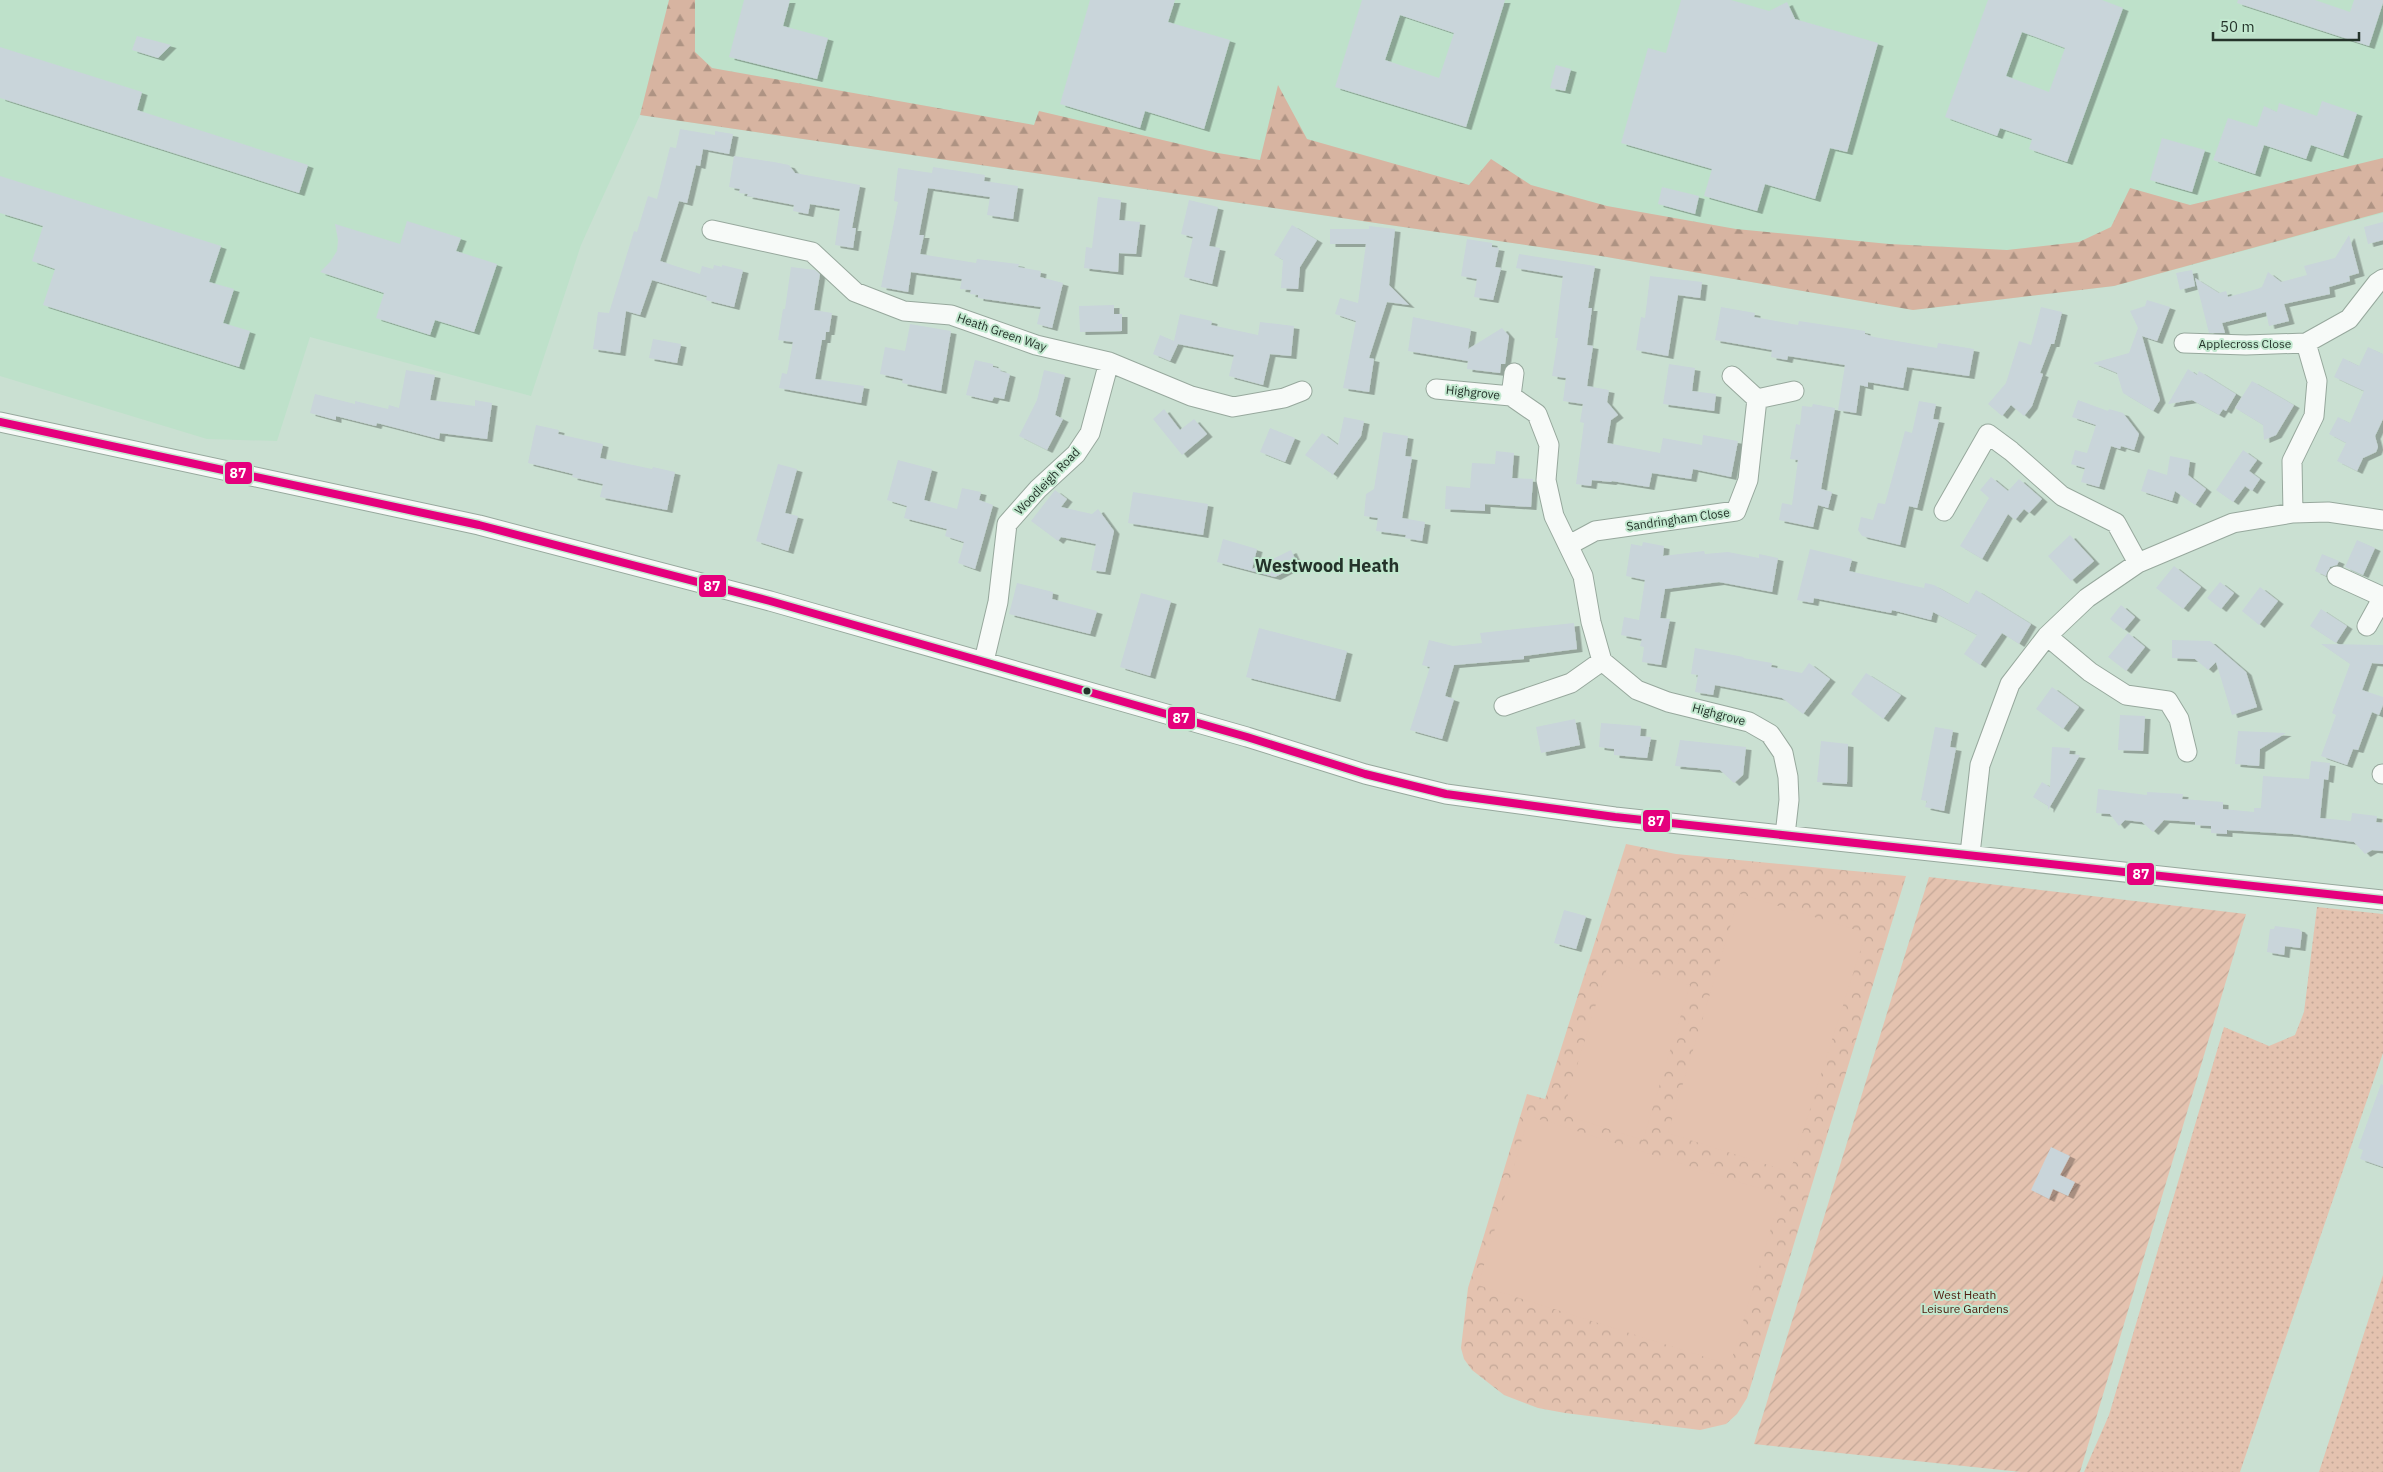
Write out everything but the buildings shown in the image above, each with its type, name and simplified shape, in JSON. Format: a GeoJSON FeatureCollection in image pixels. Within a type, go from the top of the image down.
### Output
{"type":"FeatureCollection","features":[{"type":"Feature","properties":{"kind":"street","name":"Heath Green Way"},"geometry":{"type":"LineString","coordinates":[[712,230],[812,252],[855,292],[904,311],[951,314],[1036,346],[1109,362],[1191,396],[1233,408],[1284,398],[1302,391]]}},
{"type":"Feature","properties":{"kind":"street","name":"Applecross Close"},"geometry":{"type":"LineString","coordinates":[[2184,343],[2246,346],[2306,343],[2349,319],[2377,282],[2383,279]]}},
{"type":"Feature","properties":{"kind":"street","name":"Applecross Close"},"geometry":{"type":"LineString","coordinates":[[2293,513],[2292,461],[2314,416],[2317,381],[2306,343]]}},
{"type":"Feature","properties":{"kind":"street","name":"Woodleigh Road"},"geometry":{"type":"LineString","coordinates":[[984,662],[998,602],[1007,524],[1038,489],[1076,454],[1090,433],[1109,362]]}},
{"type":"Feature","properties":{"kind":"street","name":"Highgrove"},"geometry":{"type":"LineString","coordinates":[[1510,396],[1514,372]]}},
{"type":"Feature","properties":{"kind":"street"},"geometry":{"type":"LineString","coordinates":[[1732,376],[1757,399],[1794,391]]}},
{"type":"Feature","properties":{"kind":"street","name":"Highgrove"},"geometry":{"type":"LineString","coordinates":[[1436,388],[1510,396],[1537,414],[1549,445],[1546,480],[1554,516],[1583,576],[1590,622],[1602,661],[1637,690],[1668,702],[1749,722],[1770,734],[1784,753],[1788,777],[1789,800],[1785,835]]}},
{"type":"Feature","properties":{"kind":"street","name":"Sandringham Close"},"geometry":{"type":"LineString","coordinates":[[1569,545],[1595,531],[1736,511],[1748,480],[1757,399]]}},
{"type":"Feature","properties":{"kind":"street"},"geometry":{"type":"LineString","coordinates":[[0,422],[478,525],[761,599],[1247,737],[1365,774],[1446,794],[1559,810],[2383,900]]}},
{"type":"Feature","properties":{"kind":"street"},"geometry":{"type":"LineString","coordinates":[[1944,511],[1988,434],[2011,451],[2062,496],[2116,522],[2138,563]]}},
{"type":"Feature","properties":{"kind":"street"},"geometry":{"type":"LineString","coordinates":[[1970,854],[1980,765],[2010,684],[2047,636],[2087,598],[2138,563],[2233,522],[2293,513],[2328,512],[2383,520]]}},
{"type":"Feature","properties":{"kind":"street"},"geometry":{"type":"LineString","coordinates":[[2337,576],[2383,597],[2367,626]]}},
{"type":"Feature","properties":{"kind":"street"},"geometry":{"type":"LineString","coordinates":[[2047,636],[2090,672],[2126,695],[2168,701],[2179,719],[2187,752]]}},
{"type":"Feature","properties":{"kind":"street"},"geometry":{"type":"LineString","coordinates":[[1504,706],[1571,683],[1602,661]]}},
{"type":"Feature","properties":{"kind":"shaded area"},"geometry":{"type":"Polygon","coordinates":[[[0,0],[2383,0],[2383,213],[2114,286],[1913,310],[1601,256],[640,115],[581,245],[531,396],[310,337],[277,441],[207,439],[0,376],[0,0]]]}},
{"type":"Feature","properties":{"kind":"green space"},"geometry":{"type":"Polygon","coordinates":[[[669,0],[695,0],[695,52],[712,68],[1034,125],[1039,111],[1218,153],[1260,160],[1278,85],[1307,139],[1469,185],[1491,159],[1531,185],[1607,206],[1736,229],[1889,244],[2007,250],[2079,242],[2111,227],[2130,188],[2190,205],[2383,158],[2383,212],[2114,286],[1913,310],[1601,256],[640,115],[669,0]]]}},
{"type":"Feature","properties":{"kind":"green space"},"geometry":{"type":"Polygon","coordinates":[[[1626,844],[1676,854],[1906,876],[1747,1398],[1737,1414],[1726,1424],[1700,1430],[1538,1408],[1504,1395],[1472,1370],[1464,1359],[1461,1348],[1468,1288],[1527,1094],[1545,1099],[1626,844]]]}},
{"type":"Feature","properties":{"kind":"green space","name":"West Heath Leisure Gardens"},"geometry":{"type":"Polygon","coordinates":[[[1929,877],[2246,914],[2080,1472],[2021,1472],[1754,1444],[1929,877]]]}},
{"type":"Feature","properties":{"kind":"green space"},"geometry":{"type":"Polygon","coordinates":[[[1740,894],[1866,933],[1790,1172],[1668,1133],[1740,894]]]}},
{"type":"Feature","properties":{"kind":"green space"},"geometry":{"type":"Polygon","coordinates":[[[2317,907],[2383,914],[2383,1053],[2240,1472],[2084,1472],[2109,1415],[2224,1027],[2269,1046],[2295,1035],[2304,1012],[2317,907]]]}},
{"type":"Feature","properties":{"kind":"green space"},"geometry":{"type":"Polygon","coordinates":[[[1609,962],[1690,985],[1643,1140],[1562,1114],[1609,962]]]}},
{"type":"Feature","properties":{"kind":"green space"},"geometry":{"type":"Polygon","coordinates":[[[1529,1116],[1781,1195],[1730,1365],[1478,1285],[1529,1116]]]}},
{"type":"Feature","properties":{"kind":"green space"},"geometry":{"type":"Polygon","coordinates":[[[2383,1275],[2383,1472],[2319,1472],[2383,1275]]]}},
{"type":"Feature","properties":{"kind":"transit line","name":"87"},"geometry":{"type":"LineString","coordinates":[[0,422],[479,525],[770,601],[1247,737],[1365,774],[1446,794],[1615,817],[2383,900]]}},
{"type":"Feature","properties":{"kind":"district","name":"Westwood Heath"},"geometry":{"type":"Point","coordinates":[1327,565]}}]}
